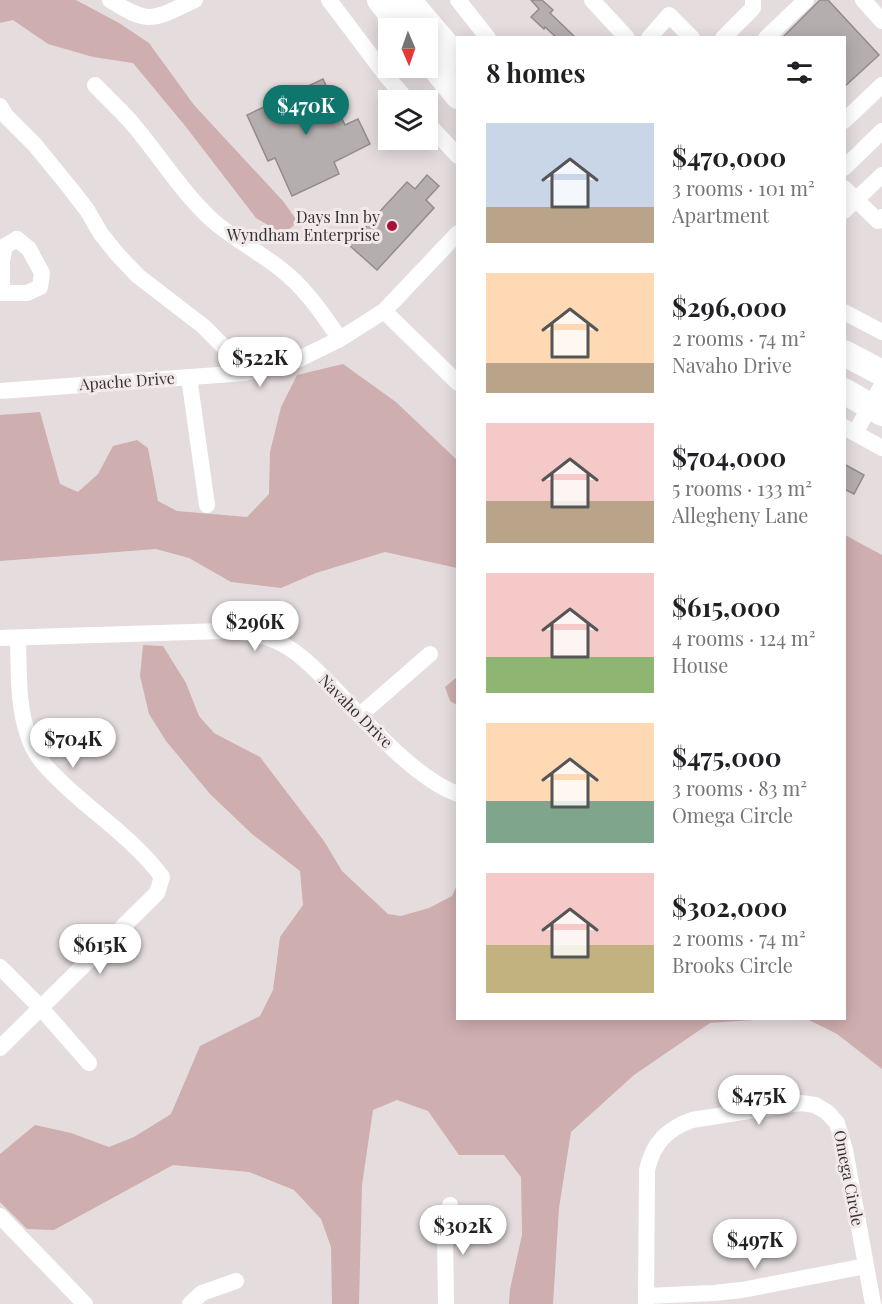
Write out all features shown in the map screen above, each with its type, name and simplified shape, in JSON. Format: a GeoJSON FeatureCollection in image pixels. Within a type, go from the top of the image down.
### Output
{"type":"FeatureCollection","features":[{"type":"Feature","properties":{"kind":"highway"},"geometry":{"type":"LineString","coordinates":[[380,0],[394,18]]}},
{"type":"Feature","properties":{"kind":"highway"},"geometry":{"type":"LineString","coordinates":[[408,0],[456,57]]}},
{"type":"Feature","properties":{"kind":"highway"},"geometry":{"type":"LineString","coordinates":[[438,71],[456,94]]}},
{"type":"Feature","properties":{"kind":"highway"},"geometry":{"type":"LineString","coordinates":[[846,354],[882,373]]}},
{"type":"Feature","properties":{"kind":"highway"},"geometry":{"type":"LineString","coordinates":[[846,392],[878,401]]}},
{"type":"Feature","properties":{"kind":"street"},"geometry":{"type":"LineString","coordinates":[[110,0],[138,16],[148,18],[159,16],[195,0]]}},
{"type":"Feature","properties":{"kind":"street"},"geometry":{"type":"LineString","coordinates":[[329,0],[398,90]]}},
{"type":"Feature","properties":{"kind":"street"},"geometry":{"type":"LineString","coordinates":[[458,0],[486,36]]}},
{"type":"Feature","properties":{"kind":"street"},"geometry":{"type":"LineString","coordinates":[[592,0],[625,36]]}},
{"type":"Feature","properties":{"kind":"street"},"geometry":{"type":"LineString","coordinates":[[725,36],[753,8],[753,0]]}},
{"type":"Feature","properties":{"kind":"street"},"geometry":{"type":"LineString","coordinates":[[768,36],[806,0]]}},
{"type":"Feature","properties":{"kind":"street"},"geometry":{"type":"LineString","coordinates":[[863,0],[882,21]]}},
{"type":"Feature","properties":{"kind":"street"},"geometry":{"type":"LineString","coordinates":[[651,36],[669,15],[690,36]]}},
{"type":"Feature","properties":{"kind":"street"},"geometry":{"type":"LineString","coordinates":[[95,85],[136,127],[165,167],[211,219],[279,267],[299,285],[317,305],[340,339]]}},
{"type":"Feature","properties":{"kind":"street"},"geometry":{"type":"LineString","coordinates":[[846,118],[882,85]]}},
{"type":"Feature","properties":{"kind":"street"},"geometry":{"type":"LineString","coordinates":[[0,106],[6,116],[35,145],[70,188],[87,210],[100,234],[118,255],[138,276],[203,326],[245,373]]}},
{"type":"Feature","properties":{"kind":"street"},"geometry":{"type":"LineString","coordinates":[[846,166],[882,131]]}},
{"type":"Feature","properties":{"kind":"street"},"geometry":{"type":"LineString","coordinates":[[438,135],[456,154]]}},
{"type":"Feature","properties":{"kind":"street"},"geometry":{"type":"LineString","coordinates":[[881,221],[848,199],[882,175]]}},
{"type":"Feature","properties":{"kind":"street","name":"Apache Drive"},"geometry":{"type":"LineString","coordinates":[[0,391],[245,373],[297,360],[340,339],[384,311],[456,235]]}},
{"type":"Feature","properties":{"kind":"street"},"geometry":{"type":"LineString","coordinates":[[384,311],[456,381]]}},
{"type":"Feature","properties":{"kind":"street"},"geometry":{"type":"LineString","coordinates":[[846,313],[882,332]]}},
{"type":"Feature","properties":{"kind":"street"},"geometry":{"type":"LineString","coordinates":[[189,376],[207,505]]}},
{"type":"Feature","properties":{"kind":"street"},"geometry":{"type":"LineString","coordinates":[[878,401],[850,430],[882,448]]}},
{"type":"Feature","properties":{"kind":"street","name":"Navaho Drive"},"geometry":{"type":"LineString","coordinates":[[0,638],[192,631],[250,633],[277,641],[301,656],[394,750],[415,768],[456,793]]}},
{"type":"Feature","properties":{"kind":"street"},"geometry":{"type":"LineString","coordinates":[[0,1048],[157,893],[162,877],[145,856],[63,783],[36,753],[29,740],[21,713],[18,638]]}},
{"type":"Feature","properties":{"kind":"street"},"geometry":{"type":"LineString","coordinates":[[360,714],[430,654]]}},
{"type":"Feature","properties":{"kind":"street"},"geometry":{"type":"LineString","coordinates":[[0,967],[41,1008],[89,1063]]}},
{"type":"Feature","properties":{"kind":"street","name":"Omega Circle"},"geometry":{"type":"LineString","coordinates":[[646,1300],[647,1170],[650,1156],[657,1143],[679,1125],[692,1120],[801,1103],[815,1105],[827,1112],[837,1123],[845,1150],[873,1304]]}},
{"type":"Feature","properties":{"kind":"street"},"geometry":{"type":"LineString","coordinates":[[446,1304],[445,1236],[450,1205]]}},
{"type":"Feature","properties":{"kind":"street"},"geometry":{"type":"LineString","coordinates":[[3,1219],[85,1304]]}},
{"type":"Feature","properties":{"kind":"street"},"geometry":{"type":"LineString","coordinates":[[646,1300],[742,1290],[866,1266]]}},
{"type":"Feature","properties":{"kind":"street"},"geometry":{"type":"LineString","coordinates":[[190,1304],[202,1293],[236,1281]]}},
{"type":"Feature","properties":{"kind":"shaded area"},"geometry":{"type":"Polygon","coordinates":[[[0,0],[76,0],[119,23],[149,43],[194,105],[283,201],[298,222],[283,234],[256,218],[133,63],[93,57],[48,44],[13,20],[0,23],[0,0]]]}},
{"type":"Feature","properties":{"kind":"shaded area"},"geometry":{"type":"Polygon","coordinates":[[[343,364],[396,402],[456,459],[456,568],[385,552],[316,573],[281,588],[231,582],[189,558],[156,549],[0,561],[0,415],[40,412],[60,484],[78,492],[98,474],[113,446],[137,440],[148,448],[158,501],[177,511],[247,517],[269,494],[270,452],[281,407],[297,375],[343,364]]]}},
{"type":"Feature","properties":{"kind":"shaded area"},"geometry":{"type":"Polygon","coordinates":[[[846,536],[882,555],[882,1069],[837,1034],[809,1020],[846,1020],[846,536]]]}},
{"type":"Feature","properties":{"kind":"shaded area"},"geometry":{"type":"Polygon","coordinates":[[[143,645],[163,646],[186,683],[199,716],[214,733],[260,757],[324,841],[342,871],[388,914],[401,916],[429,908],[452,896],[456,887],[456,1020],[754,1020],[710,1023],[634,1075],[571,1132],[559,1208],[553,1304],[509,1304],[522,1235],[521,1177],[504,1155],[459,1155],[428,1111],[397,1100],[373,1110],[362,1185],[359,1304],[332,1304],[331,1247],[321,1219],[294,1190],[249,1172],[173,1165],[54,1230],[27,1229],[0,1202],[0,1154],[35,1125],[71,1133],[109,1147],[134,1137],[171,1114],[200,1046],[260,1016],[273,990],[280,937],[303,905],[300,871],[252,834],[210,794],[166,741],[149,714],[140,676],[143,645]]]}},
{"type":"Feature","properties":{"kind":"shaded area"},"geometry":{"type":"Polygon","coordinates":[[[456,678],[456,704],[450,701],[445,687],[456,678]]]}},
{"type":"Feature","properties":{"kind":"building"},"geometry":{"type":"Polygon","coordinates":[[[531,0],[542,0],[553,10],[550,13],[574,36],[555,36],[545,27],[544,29],[531,17],[539,9],[531,0]]]}},
{"type":"Feature","properties":{"kind":"building"},"geometry":{"type":"Polygon","coordinates":[[[820,0],[828,0],[879,55],[846,85],[846,36],[784,36],[820,0]]]}},
{"type":"Feature","properties":{"kind":"building"},"geometry":{"type":"Polygon","coordinates":[[[323,79],[345,125],[358,119],[370,144],[334,162],[339,174],[292,196],[275,158],[268,161],[247,115],[323,79]]]}},
{"type":"Feature","properties":{"kind":"building","name":"Days Inn by Wyndham Enterprise"},"geometry":{"type":"Polygon","coordinates":[[[427,175],[439,186],[426,200],[434,208],[377,270],[349,245],[407,182],[415,189],[427,175]]]}},
{"type":"Feature","properties":{"kind":"building"},"geometry":{"type":"Polygon","coordinates":[[[846,465],[864,475],[854,494],[846,490],[846,465]]]}},
{"type":"Feature","properties":{"kind":"place","name":"Days Inn by Wyndham Enterprise"},"geometry":{"type":"Point","coordinates":[392,226]}}]}
